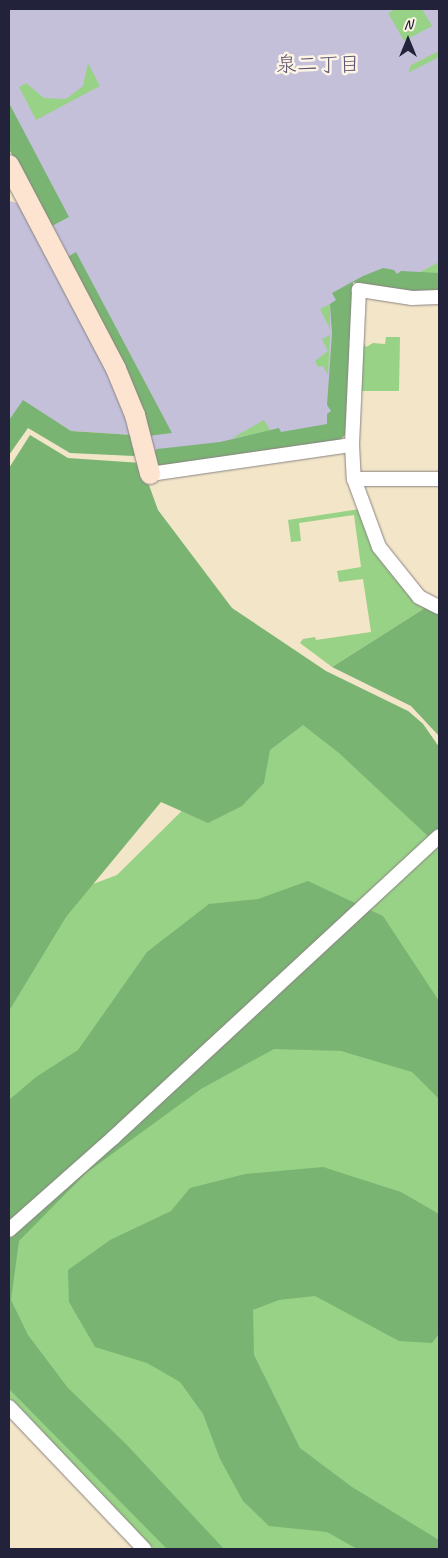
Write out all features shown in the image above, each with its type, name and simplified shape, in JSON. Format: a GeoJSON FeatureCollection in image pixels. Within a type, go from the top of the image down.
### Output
{"type":"FeatureCollection","features":[{"type":"Feature","properties":{"kind":"street"},"geometry":{"type":"LineString","coordinates":[[9,166],[14,190],[116,369],[134,416],[150,474],[352,445]]}},
{"type":"Feature","properties":{"kind":"street"},"geometry":{"type":"LineString","coordinates":[[439,298],[412,298],[359,290],[352,445],[354,479],[379,547],[419,597],[439,607]]}},
{"type":"Feature","properties":{"kind":"street"},"geometry":{"type":"LineString","coordinates":[[354,479],[439,479]]}},
{"type":"Feature","properties":{"kind":"street"},"geometry":{"type":"LineString","coordinates":[[9,1230],[120,1132],[439,836]]}},
{"type":"Feature","properties":{"kind":"street"},"geometry":{"type":"LineString","coordinates":[[9,1407],[144,1549]]}},
{"type":"Feature","properties":{"kind":"shaded area"},"geometry":{"type":"Polygon","coordinates":[[[9,9],[439,9],[439,292],[408,292],[353,282],[345,435],[159,468],[109,338],[9,149],[9,9]]]}},
{"type":"Feature","properties":{"kind":"shaded area"},"geometry":{"type":"Polygon","coordinates":[[[9,201],[21,204],[98,348],[133,435],[71,431],[23,401],[9,420],[9,201]]]}},
{"type":"Feature","properties":{"kind":"green space"},"geometry":{"type":"Polygon","coordinates":[[[396,9],[422,9],[432,26],[404,41],[388,13],[396,9]]]}},
{"type":"Feature","properties":{"kind":"green space"},"geometry":{"type":"Polygon","coordinates":[[[439,51],[439,57],[408,73],[411,65],[439,51]]]}},
{"type":"Feature","properties":{"kind":"green space"},"geometry":{"type":"Polygon","coordinates":[[[88,63],[100,86],[36,120],[19,87],[26,83],[44,98],[66,99],[83,86],[88,63]]]}},
{"type":"Feature","properties":{"kind":"green space"},"geometry":{"type":"Polygon","coordinates":[[[9,103],[69,217],[50,227],[9,149],[9,103]]]}},
{"type":"Feature","properties":{"kind":"green space"},"geometry":{"type":"Polygon","coordinates":[[[76,252],[172,433],[148,436],[66,258],[76,252]]]}},
{"type":"Feature","properties":{"kind":"green space"},"geometry":{"type":"Polygon","coordinates":[[[439,262],[439,273],[418,273],[439,262]]]}},
{"type":"Feature","properties":{"kind":"green space"},"geometry":{"type":"Polygon","coordinates":[[[383,268],[394,270],[397,274],[401,271],[439,273],[439,292],[408,292],[353,282],[345,435],[339,441],[159,468],[155,465],[152,453],[157,449],[220,442],[279,428],[281,432],[327,424],[327,414],[331,411],[327,405],[332,334],[330,304],[336,300],[332,293],[363,276],[383,268]]]}},
{"type":"Feature","properties":{"kind":"green space"},"geometry":{"type":"Polygon","coordinates":[[[330,304],[330,329],[320,309],[330,304]]]}},
{"type":"Feature","properties":{"kind":"green space"},"geometry":{"type":"Polygon","coordinates":[[[330,335],[328,375],[323,366],[318,367],[315,361],[328,351],[322,339],[330,335]]]}},
{"type":"Feature","properties":{"kind":"green space"},"geometry":{"type":"Polygon","coordinates":[[[386,337],[400,337],[399,391],[359,391],[363,342],[366,347],[373,343],[385,344],[386,337]]]}},
{"type":"Feature","properties":{"kind":"green space"},"geometry":{"type":"Polygon","coordinates":[[[23,400],[71,431],[133,435],[138,451],[134,456],[70,453],[28,428],[9,455],[9,420],[23,400]]]}},
{"type":"Feature","properties":{"kind":"green space"},"geometry":{"type":"Polygon","coordinates":[[[264,420],[271,432],[232,438],[264,420]]]}},
{"type":"Feature","properties":{"kind":"green space"},"geometry":{"type":"Polygon","coordinates":[[[30,435],[68,458],[141,463],[158,510],[232,608],[326,671],[408,711],[423,724],[439,747],[439,831],[431,839],[339,753],[303,725],[270,750],[264,783],[242,806],[208,823],[161,802],[66,917],[9,1011],[9,468],[30,435]]]}},
{"type":"Feature","properties":{"kind":"green space"},"geometry":{"type":"Polygon","coordinates":[[[360,509],[428,606],[332,667],[300,643],[303,639],[315,637],[316,640],[371,632],[363,579],[339,582],[337,571],[361,567],[354,515],[299,523],[301,541],[291,542],[288,520],[360,509]]]}},
{"type":"Feature","properties":{"kind":"green space"},"geometry":{"type":"Polygon","coordinates":[[[428,606],[439,613],[439,736],[411,706],[332,667],[428,606]]]}},
{"type":"Feature","properties":{"kind":"green space"},"geometry":{"type":"Polygon","coordinates":[[[300,694],[408,711],[423,724],[439,747],[439,831],[9,1223],[9,951],[85,887],[117,875],[300,694]]]}},
{"type":"Feature","properties":{"kind":"green space"},"geometry":{"type":"Polygon","coordinates":[[[439,845],[439,1549],[154,1549],[9,1399],[9,1236],[439,845]]]}},
{"type":"Feature","properties":{"kind":"green space"},"geometry":{"type":"Polygon","coordinates":[[[308,881],[383,916],[439,1001],[439,1099],[412,1072],[341,1051],[274,1049],[201,1089],[86,1173],[19,1241],[11,1300],[28,1335],[68,1388],[126,1444],[224,1549],[167,1549],[9,1389],[9,1100],[36,1077],[78,1050],[147,952],[209,904],[258,899],[308,881]]]}},
{"type":"Feature","properties":{"kind":"green space"},"geometry":{"type":"Polygon","coordinates":[[[323,1167],[401,1192],[439,1214],[439,1334],[432,1343],[399,1341],[315,1296],[279,1300],[253,1310],[254,1355],[300,1448],[352,1487],[439,1540],[439,1549],[357,1549],[327,1532],[269,1526],[243,1501],[220,1459],[203,1414],[180,1382],[147,1363],[95,1347],[69,1302],[68,1270],[110,1240],[171,1211],[190,1188],[245,1174],[323,1167]]]}},
{"type":"Feature","properties":{"kind":"district","name":"泉二丁目"},"geometry":{"type":"Point","coordinates":[318,64]}}]}
